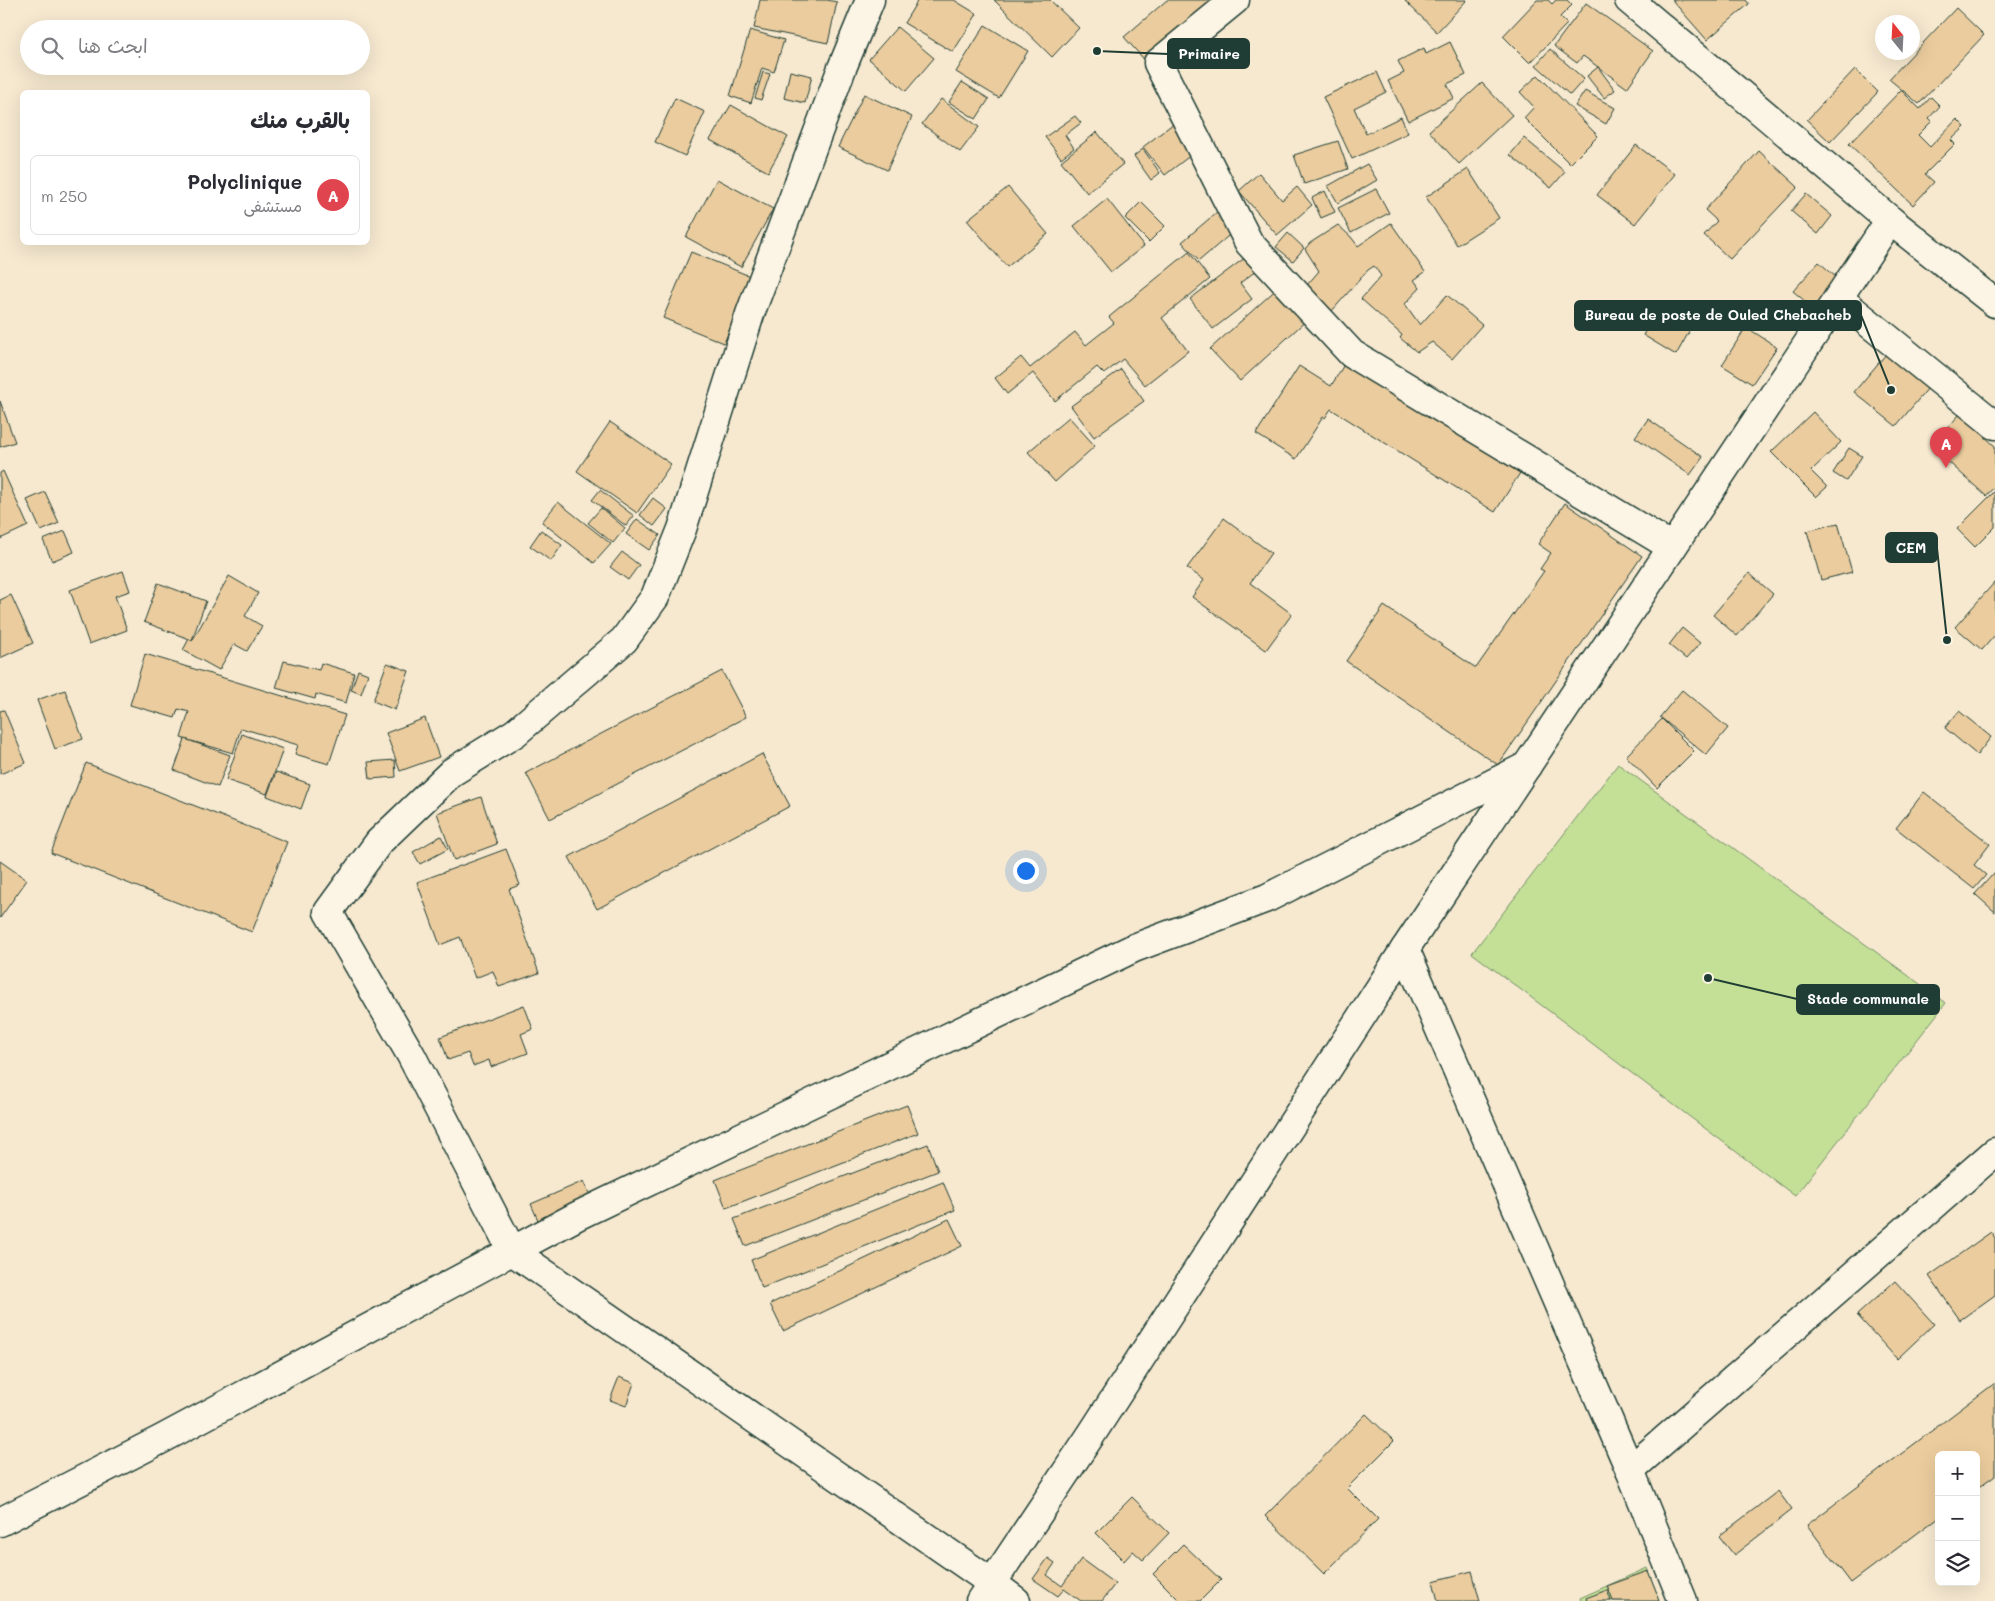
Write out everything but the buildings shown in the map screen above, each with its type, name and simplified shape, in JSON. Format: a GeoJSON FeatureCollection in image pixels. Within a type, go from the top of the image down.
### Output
{"type":"FeatureCollection","features":[{"type":"Feature","properties":{"kind":"street"},"geometry":{"type":"LineString","coordinates":[[870,0],[838,78],[750,314],[682,529],[655,597],[624,640],[514,733],[452,772],[378,842],[328,912],[411,1054],[512,1251],[986,1592],[1016,1601]]}},
{"type":"Feature","properties":{"kind":"street"},"geometry":{"type":"LineString","coordinates":[[1235,0],[1158,63],[1249,243],[1352,354],[1672,547]]}},
{"type":"Feature","properties":{"kind":"street"},"geometry":{"type":"LineString","coordinates":[[1629,0],[1890,220],[1995,303]]}},
{"type":"Feature","properties":{"kind":"street"},"geometry":{"type":"LineString","coordinates":[[986,1592],[1096,1426],[1405,949],[1890,220]]}},
{"type":"Feature","properties":{"kind":"street"},"geometry":{"type":"LineString","coordinates":[[1838,298],[1995,425]]}},
{"type":"Feature","properties":{"kind":"street"},"geometry":{"type":"LineString","coordinates":[[0,1522],[162,1439],[577,1216],[1134,948],[1267,898],[1527,766]]}},
{"type":"Feature","properties":{"kind":"street"},"geometry":{"type":"LineString","coordinates":[[1405,949],[1630,1470],[1683,1601]]}},
{"type":"Feature","properties":{"kind":"street"},"geometry":{"type":"LineString","coordinates":[[1630,1470],[1995,1152]]}},
{"type":"Feature","properties":{"kind":"green space"},"geometry":{"type":"Polygon","coordinates":[[[1618,764],[1946,1003],[1795,1196],[1472,953],[1618,764]]]}},
{"type":"Feature","properties":{"kind":"green space"},"geometry":{"type":"Polygon","coordinates":[[[1647,1568],[1660,1601],[1581,1601],[1580,1598],[1647,1568]]]}},
{"type":"Feature","properties":{"kind":"place","name":"Primaire"},"geometry":{"type":"Point","coordinates":[1097,51]}},
{"type":"Feature","properties":{"kind":"place","name":"Bureau de poste de Ouled Chebacheb"},"geometry":{"type":"Point","coordinates":[1891,390]}},
{"type":"Feature","properties":{"kind":"place","name":"Polyclinique"},"geometry":{"type":"Point","coordinates":[1946,468]}},
{"type":"Feature","properties":{"kind":"place","name":"CEM"},"geometry":{"type":"Point","coordinates":[1947,640]}},
{"type":"Feature","properties":{"kind":"place","name":"Stade communale"},"geometry":{"type":"Point","coordinates":[1708,978]}}]}
